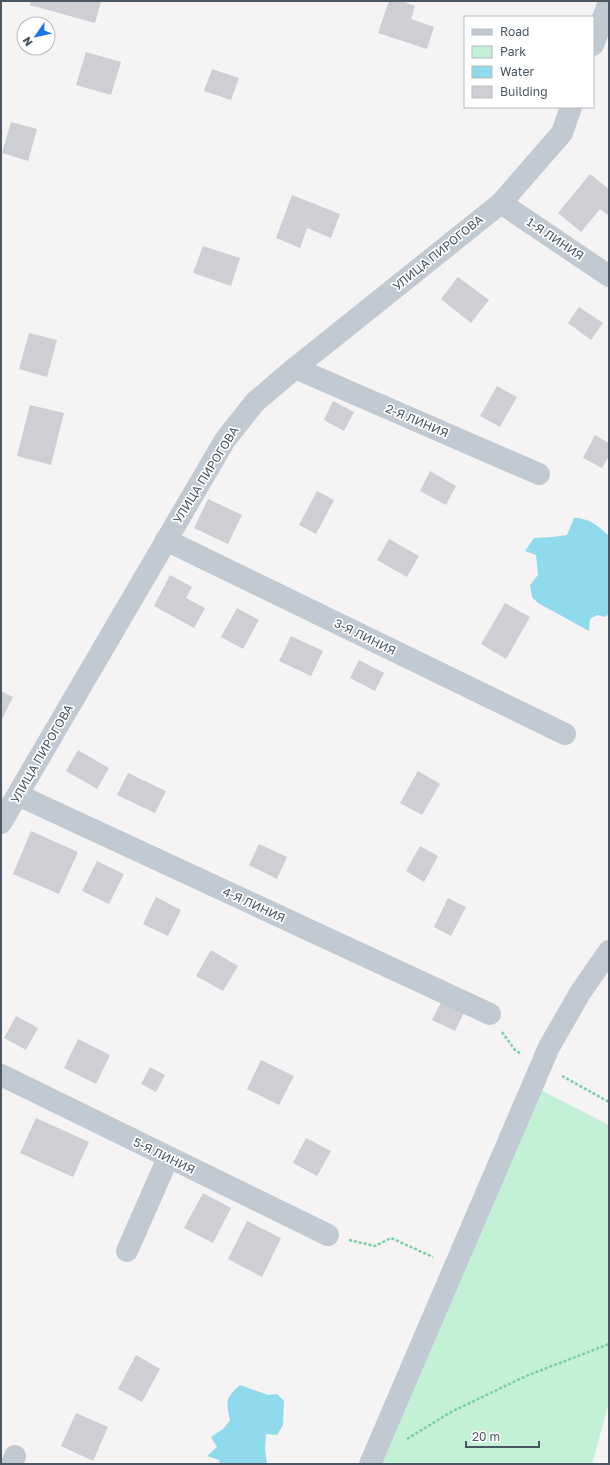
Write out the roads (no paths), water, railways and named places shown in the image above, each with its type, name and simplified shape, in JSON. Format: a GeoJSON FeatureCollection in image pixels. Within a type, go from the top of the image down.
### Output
{"type":"FeatureCollection","features":[{"type":"Feature","properties":{"kind":"street"},"geometry":{"type":"LineString","coordinates":[[594,42],[609,2]]}},
{"type":"Feature","properties":{"kind":"street","name":"УЛИЦА ПИРОГОВА"},"geometry":{"type":"LineString","coordinates":[[1,823],[225,440],[255,402],[295,368],[501,203],[562,133],[571,108]]}},
{"type":"Feature","properties":{"kind":"street","name":"1-Я ЛИНИЯ"},"geometry":{"type":"LineString","coordinates":[[501,203],[609,276]]}},
{"type":"Feature","properties":{"kind":"street","name":"2-Я ЛИНИЯ"},"geometry":{"type":"LineString","coordinates":[[295,368],[539,474]]}},
{"type":"Feature","properties":{"kind":"street","name":"3-Я ЛИНИЯ"},"geometry":{"type":"LineString","coordinates":[[166,540],[565,734]]}},
{"type":"Feature","properties":{"kind":"street","name":"4-Я ЛИНИЯ"},"geometry":{"type":"LineString","coordinates":[[18,795],[490,1014]]}},
{"type":"Feature","properties":{"kind":"street"},"geometry":{"type":"LineString","coordinates":[[372,1461],[549,1047],[580,993],[609,951]]}},
{"type":"Feature","properties":{"kind":"street","name":"5-Я ЛИНИЯ"},"geometry":{"type":"LineString","coordinates":[[1,1075],[328,1235]]}},
{"type":"Feature","properties":{"kind":"street"},"geometry":{"type":"LineString","coordinates":[[127,1251],[168,1158]]}},
{"type":"Feature","properties":{"kind":"water"},"geometry":{"type":"Polygon","coordinates":[[[574,518],[589,521],[609,536],[609,614],[605,617],[597,615],[590,619],[589,631],[538,603],[532,597],[530,585],[538,575],[536,555],[525,551],[534,538],[567,535],[574,518]]]}},
{"type":"Feature","properties":{"kind":"water"},"geometry":{"type":"Polygon","coordinates":[[[240,1385],[268,1395],[277,1394],[284,1401],[283,1425],[277,1435],[266,1434],[265,1449],[267,1464],[220,1464],[219,1460],[207,1456],[217,1447],[211,1437],[223,1429],[230,1420],[227,1404],[229,1397],[240,1385]]]}}]}
